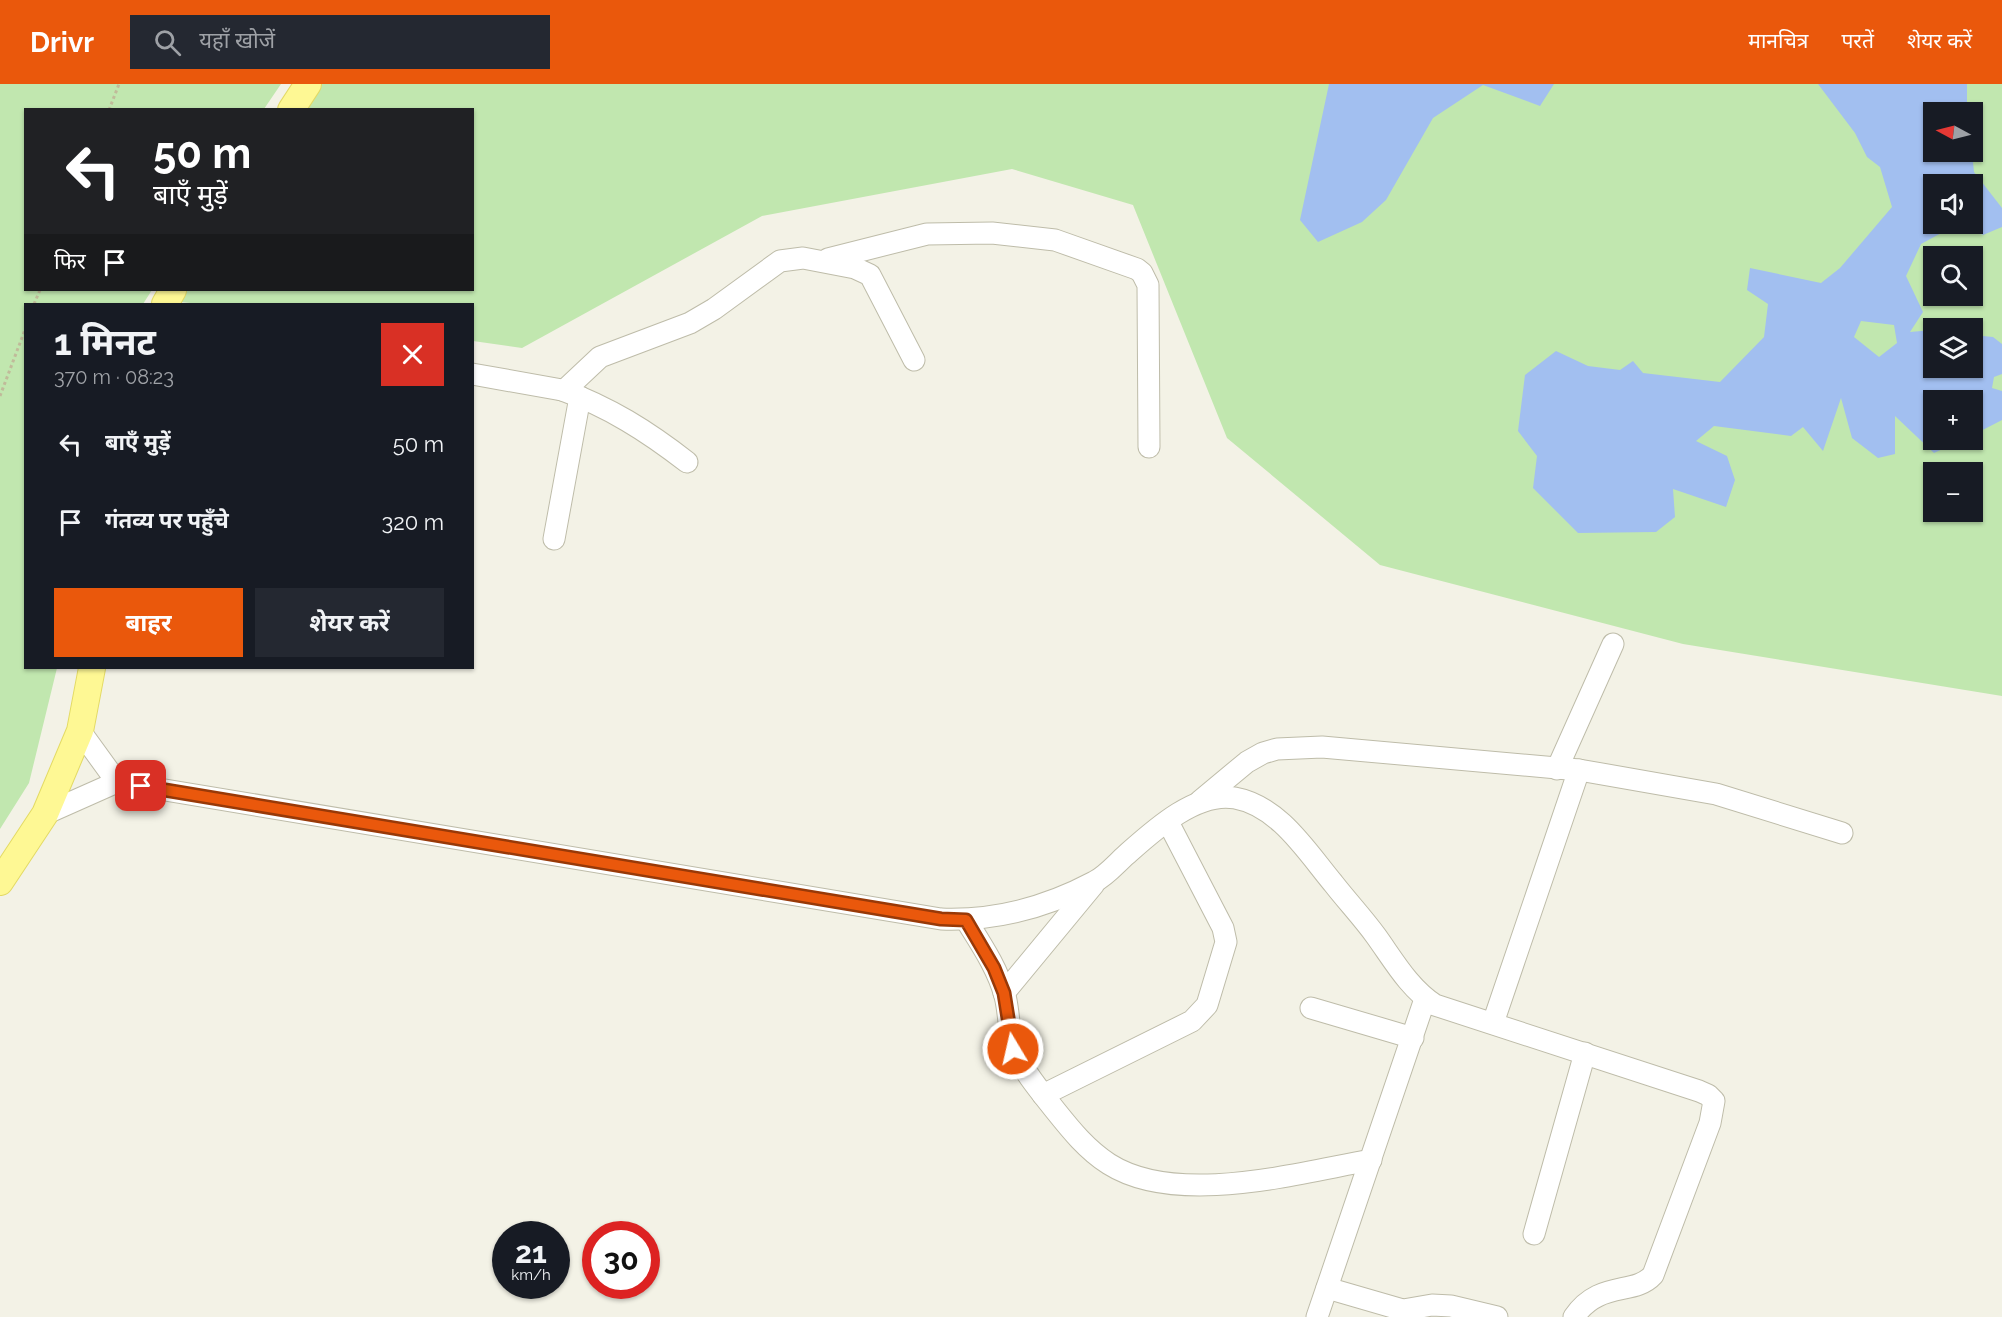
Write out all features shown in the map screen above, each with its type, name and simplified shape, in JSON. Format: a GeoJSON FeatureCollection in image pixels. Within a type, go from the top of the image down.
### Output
{"type":"FeatureCollection","features":[{"type":"Feature","properties":{"kind":"main road"},"geometry":{"type":"LineString","coordinates":[[292,108],[308,84]]}},
{"type":"Feature","properties":{"kind":"main road"},"geometry":{"type":"LineString","coordinates":[[0,882],[45,814],[80,731],[92,669]]}},
{"type":"Feature","properties":{"kind":"street"},"geometry":{"type":"LineString","coordinates":[[821,261],[927,234],[962,232],[1039,236],[1073,244],[1137,269],[1142,273],[1148,285],[1149,447]]}},
{"type":"Feature","properties":{"kind":"street"},"geometry":{"type":"LineString","coordinates":[[554,539],[574,383],[600,357],[690,323],[714,309],[780,261],[803,258],[855,268],[870,275],[914,360]]}},
{"type":"Feature","properties":{"kind":"street"},"geometry":{"type":"LineString","coordinates":[[474,374],[571,393],[630,420],[687,462]]}},
{"type":"Feature","properties":{"kind":"street"},"geometry":{"type":"LineString","coordinates":[[1557,769],[1612,644]]}},
{"type":"Feature","properties":{"kind":"street"},"geometry":{"type":"LineString","coordinates":[[80,731],[117,783]]}},
{"type":"Feature","properties":{"kind":"street"},"geometry":{"type":"LineString","coordinates":[[1004,993],[1097,881],[1168,822],[1195,805],[1247,762],[1263,753],[1288,748],[1322,747],[1579,771],[1716,794],[1842,833]]}},
{"type":"Feature","properties":{"kind":"street"},"geometry":{"type":"LineString","coordinates":[[1493,1023],[1579,771]]}},
{"type":"Feature","properties":{"kind":"street"},"geometry":{"type":"LineString","coordinates":[[45,814],[117,783],[941,919],[966,920],[1015,912],[1043,904],[1097,881]]}},
{"type":"Feature","properties":{"kind":"street"},"geometry":{"type":"LineString","coordinates":[[1195,805],[1210,799],[1235,798],[1265,810],[1278,820],[1374,934],[1413,988],[1435,1005],[1586,1053],[1708,1095],[1714,1101],[1714,1108],[1653,1275],[1641,1283],[1604,1292],[1579,1309],[1574,1317]]}},
{"type":"Feature","properties":{"kind":"street"},"geometry":{"type":"LineString","coordinates":[[1043,1095],[1192,1021],[1206,1005],[1225,952],[1223,928],[1168,822]]}},
{"type":"Feature","properties":{"kind":"street"},"geometry":{"type":"LineString","coordinates":[[966,920],[994,968],[1004,993],[1013,1049],[1043,1095],[1074,1134],[1097,1156],[1126,1173],[1155,1181],[1226,1184],[1371,1160]]}},
{"type":"Feature","properties":{"kind":"street"},"geometry":{"type":"LineString","coordinates":[[1317,1317],[1425,999]]}},
{"type":"Feature","properties":{"kind":"street"},"geometry":{"type":"LineString","coordinates":[[1311,1008],[1413,1038]]}},
{"type":"Feature","properties":{"kind":"street"},"geometry":{"type":"LineString","coordinates":[[1534,1234],[1586,1053]]}},
{"type":"Feature","properties":{"kind":"street"},"geometry":{"type":"LineString","coordinates":[[1327,1288],[1403,1310],[1432,1305],[1451,1306],[1497,1317]]}},
{"type":"Feature","properties":{"kind":"path"},"geometry":{"type":"LineString","coordinates":[[110,108],[119,84]]}},
{"type":"Feature","properties":{"kind":"path"},"geometry":{"type":"LineString","coordinates":[[0,396],[24,332]]}},
{"type":"Feature","properties":{"kind":"green space"},"geometry":{"type":"Polygon","coordinates":[[[0,84],[281,84],[265,108],[24,108],[24,291],[151,291],[144,303],[24,303],[24,669],[57,669],[29,783],[0,829],[0,84]]]}},
{"type":"Feature","properties":{"kind":"green space"},"geometry":{"type":"Polygon","coordinates":[[[320,84],[2002,84],[2002,696],[1683,644],[1380,565],[1227,438],[1133,205],[1012,169],[762,216],[522,348],[474,341],[474,303],[180,302],[187,291],[474,291],[474,108],[304,108],[320,84]]]}},
{"type":"Feature","properties":{"kind":"water"},"geometry":{"type":"Polygon","coordinates":[[[1329,84],[1554,84],[1540,106],[1483,85],[1433,118],[1386,200],[1362,222],[1318,242],[1300,220],[1329,84]]]}},
{"type":"Feature","properties":{"kind":"water"},"geometry":{"type":"Polygon","coordinates":[[[1818,84],[1967,84],[1967,102],[1923,102],[1923,162],[1973,162],[1976,174],[1923,174],[1923,234],[1940,234],[1921,244],[1906,276],[1923,312],[1910,332],[1923,331],[1923,378],[1983,378],[1983,336],[1993,337],[2002,344],[2002,374],[1994,377],[1992,388],[2002,391],[2002,420],[1983,430],[1983,390],[1923,390],[1923,443],[1895,416],[1895,454],[1878,458],[1852,438],[1841,398],[1823,451],[1803,427],[1791,436],[1714,426],[1696,441],[1727,456],[1735,480],[1726,507],[1673,489],[1675,517],[1656,532],[1578,533],[1533,488],[1537,456],[1518,431],[1525,375],[1556,351],[1588,366],[1620,370],[1633,361],[1643,373],[1720,382],[1764,337],[1768,304],[1747,290],[1750,268],[1821,283],[1840,268],[1892,207],[1880,167],[1867,157],[1855,133],[1818,84]],[[1861,321],[1854,337],[1879,357],[1897,343],[1894,325],[1861,321]]]}},
{"type":"Feature","properties":{"kind":"water"},"geometry":{"type":"Polygon","coordinates":[[[1983,184],[2002,208],[2002,227],[1983,235],[1983,184]]]}},
{"type":"Feature","properties":{"kind":"route"},"geometry":{"type":"LineString","coordinates":[[141,786],[533,849],[941,919],[966,920],[994,968],[1004,993],[1013,1049]]}}]}
